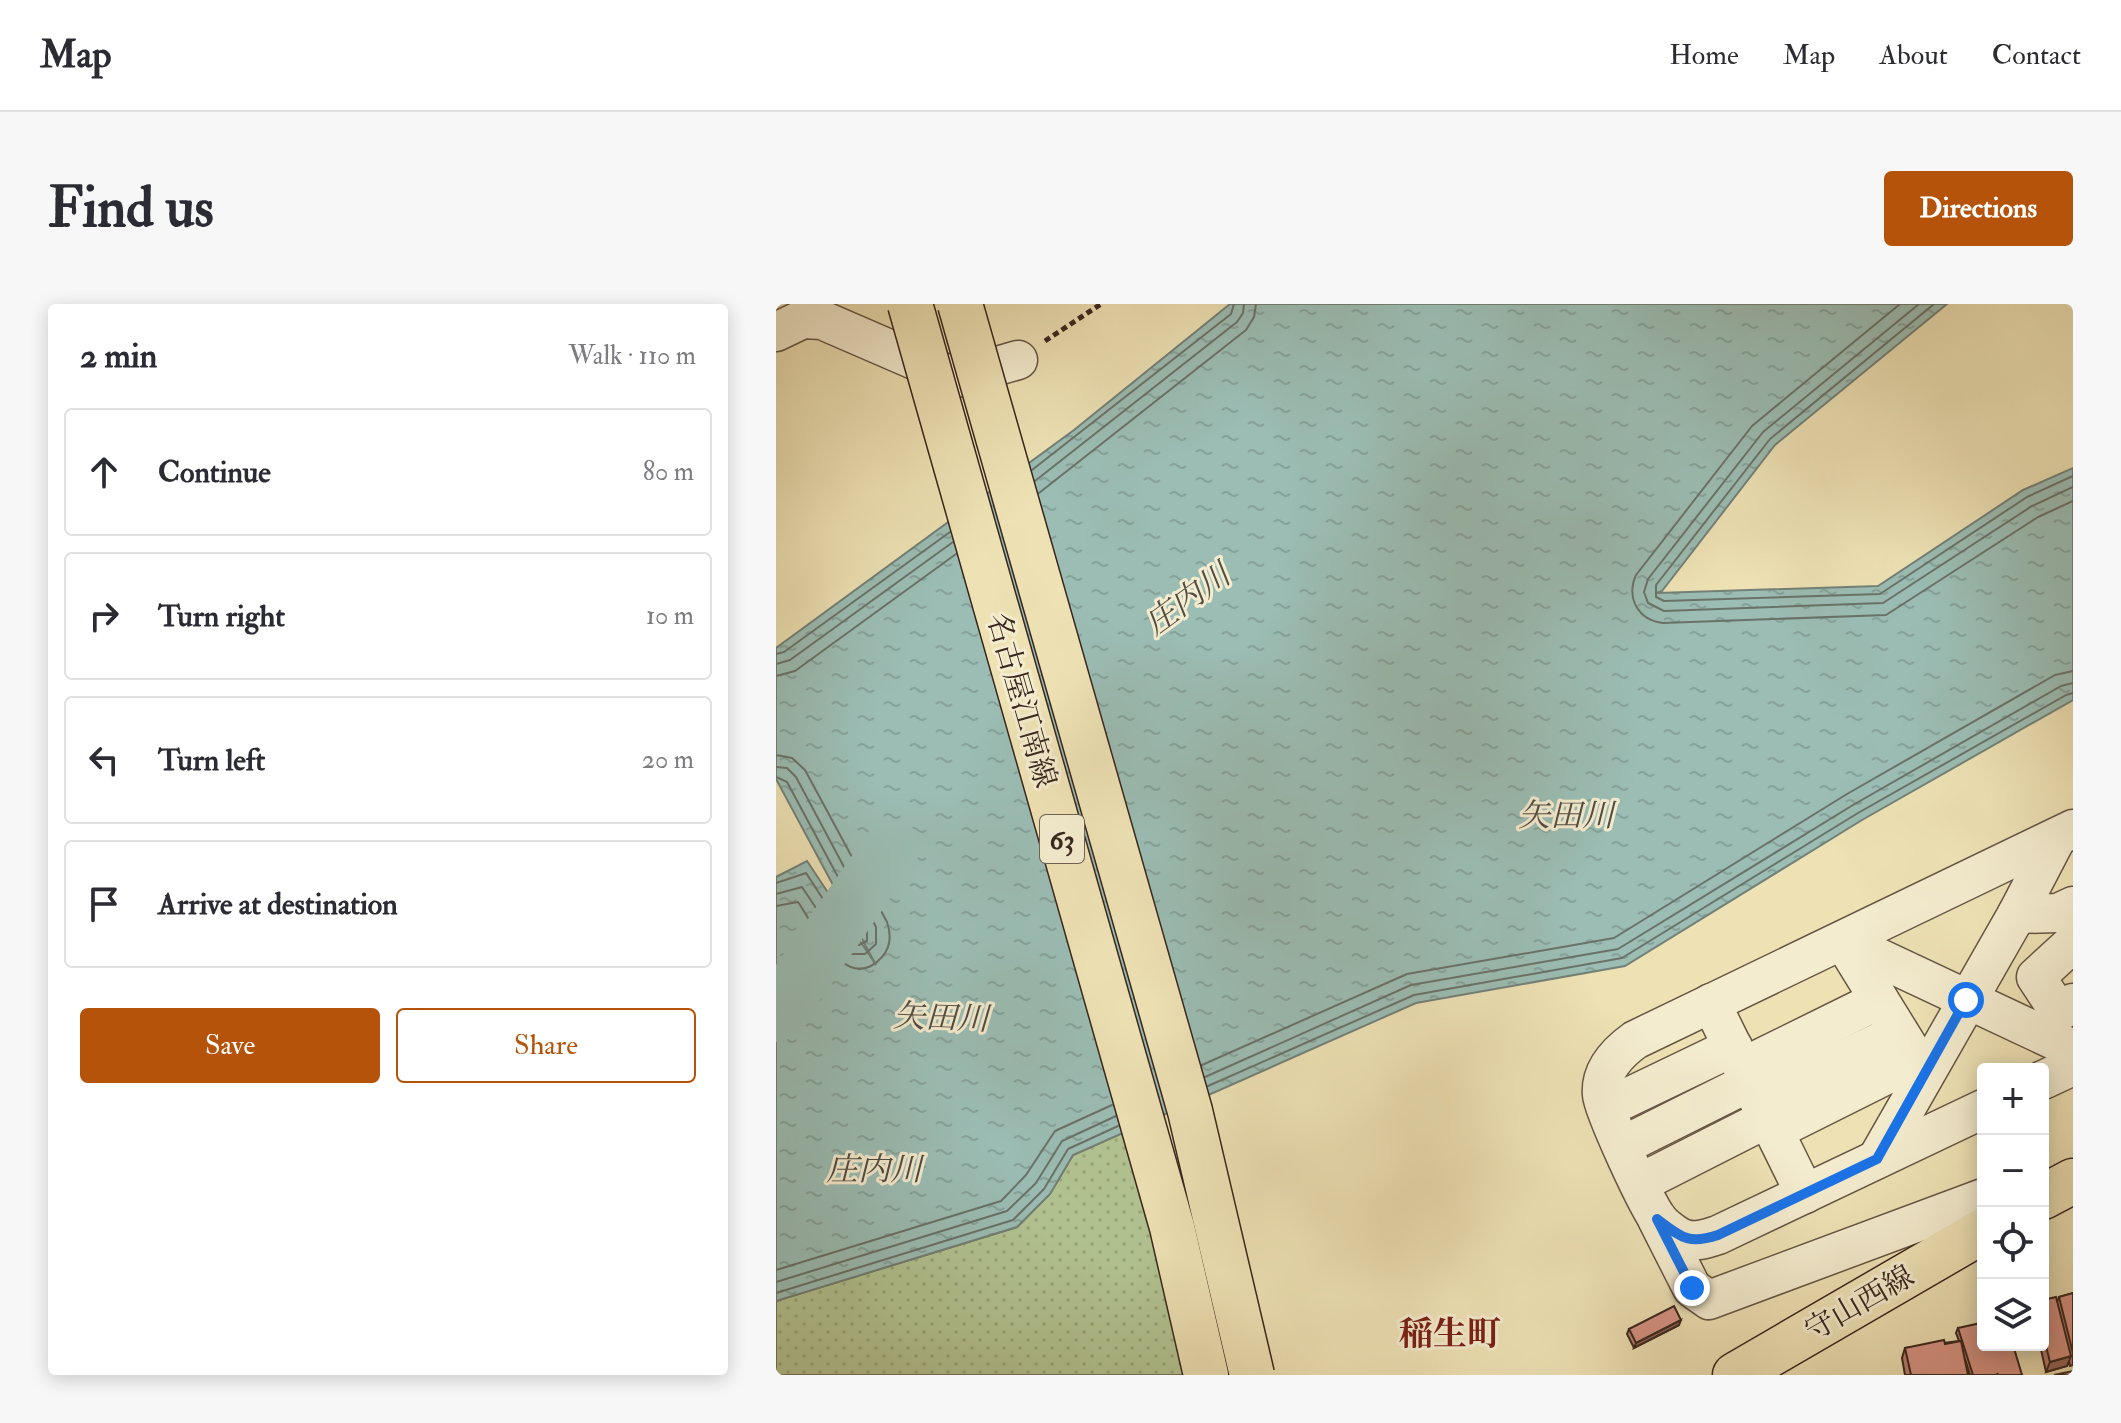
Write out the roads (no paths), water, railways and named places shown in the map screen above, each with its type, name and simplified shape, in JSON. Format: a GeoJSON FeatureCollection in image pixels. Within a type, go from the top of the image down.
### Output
{"type":"FeatureCollection","features":[{"type":"Feature","properties":{"kind":"main road","name":"名古屋江南線"},"geometry":{"type":"LineString","coordinates":[[910,304],[1172,1227],[1206,1375]]}},
{"type":"Feature","properties":{"kind":"main road","name":"名古屋江南線"},"geometry":{"type":"LineString","coordinates":[[960,304],[1190,1111],[1252,1375]]}},
{"type":"Feature","properties":{"kind":"main road"},"geometry":{"type":"LineString","coordinates":[[2049,1194],[2073,1181]]}},
{"type":"Feature","properties":{"kind":"main road","name":"守山西線"},"geometry":{"type":"LineString","coordinates":[[1735,1375],[1977,1234]]}},
{"type":"Feature","properties":{"kind":"street"},"geometry":{"type":"LineString","coordinates":[[776,332],[803,319],[822,320],[956,378],[1018,360]]}},
{"type":"Feature","properties":{"kind":"street"},"geometry":{"type":"LineString","coordinates":[[1877,1159],[1913,1055],[1966,1000],[2065,833]]}},
{"type":"Feature","properties":{"kind":"street"},"geometry":{"type":"LineString","coordinates":[[1977,1200],[1709,1300],[1692,1288],[1622,1146],[1602,1095],[1605,1075],[1616,1053],[1635,1040],[2065,833]]}},
{"type":"Feature","properties":{"kind":"street"},"geometry":{"type":"LineString","coordinates":[[2017,914],[2069,926],[2036,977],[2059,1012],[2073,1003]]}},
{"type":"Feature","properties":{"kind":"street"},"geometry":{"type":"LineString","coordinates":[[1843,941],[2073,1049]]}},
{"type":"Feature","properties":{"kind":"street"},"geometry":{"type":"LineString","coordinates":[[1843,941],[1913,1055]]}},
{"type":"Feature","properties":{"kind":"street"},"geometry":{"type":"LineString","coordinates":[[1640,1183],[1727,1138],[1754,1091],[1879,1000]]}},
{"type":"Feature","properties":{"kind":"street"},"geometry":{"type":"LineString","coordinates":[[1711,1003],[1805,1194]]}},
{"type":"Feature","properties":{"kind":"street"},"geometry":{"type":"LineString","coordinates":[[1670,1022],[1727,1138]]}},
{"type":"Feature","properties":{"kind":"street"},"geometry":{"type":"LineString","coordinates":[[1635,1040],[1692,1156]]}},
{"type":"Feature","properties":{"kind":"street"},"geometry":{"type":"LineString","coordinates":[[1622,1146],[1709,1103],[1913,1055]]}},
{"type":"Feature","properties":{"kind":"street"},"geometry":{"type":"LineString","coordinates":[[2049,1077],[2073,1066]]}},
{"type":"Feature","properties":{"kind":"street"},"geometry":{"type":"LineString","coordinates":[[1606,1108],[1691,1067],[1754,1091]]}},
{"type":"Feature","properties":{"kind":"street"},"geometry":{"type":"LineString","coordinates":[[1657,1219],[1681,1238],[1699,1241],[1718,1235],[1977,1112]]}},
{"type":"Feature","properties":{"kind":"street"},"geometry":{"type":"LineString","coordinates":[[2049,1196],[2073,1190]]}},
{"type":"Feature","properties":{"kind":"water","name":"矢田川"},"geometry":{"type":"Polygon","coordinates":[[[1230,304],[1947,304],[1775,445],[1662,591],[1657,593],[1878,586],[2023,490],[2073,468],[2073,700],[1862,820],[1625,966],[1416,1003],[1073,1155],[1050,1194],[1017,1227],[776,1301],[776,877],[807,861],[876,965],[776,779],[776,648],[1074,430],[1230,304]]]}},
{"type":"Feature","properties":{"kind":"waterway","name":"庄内川"},"geometry":{"type":"LineString","coordinates":[[776,1014],[892,847]]}},
{"type":"Feature","properties":{"kind":"district","name":"稲生町"},"geometry":{"type":"Point","coordinates":[1450,1333]}}]}
